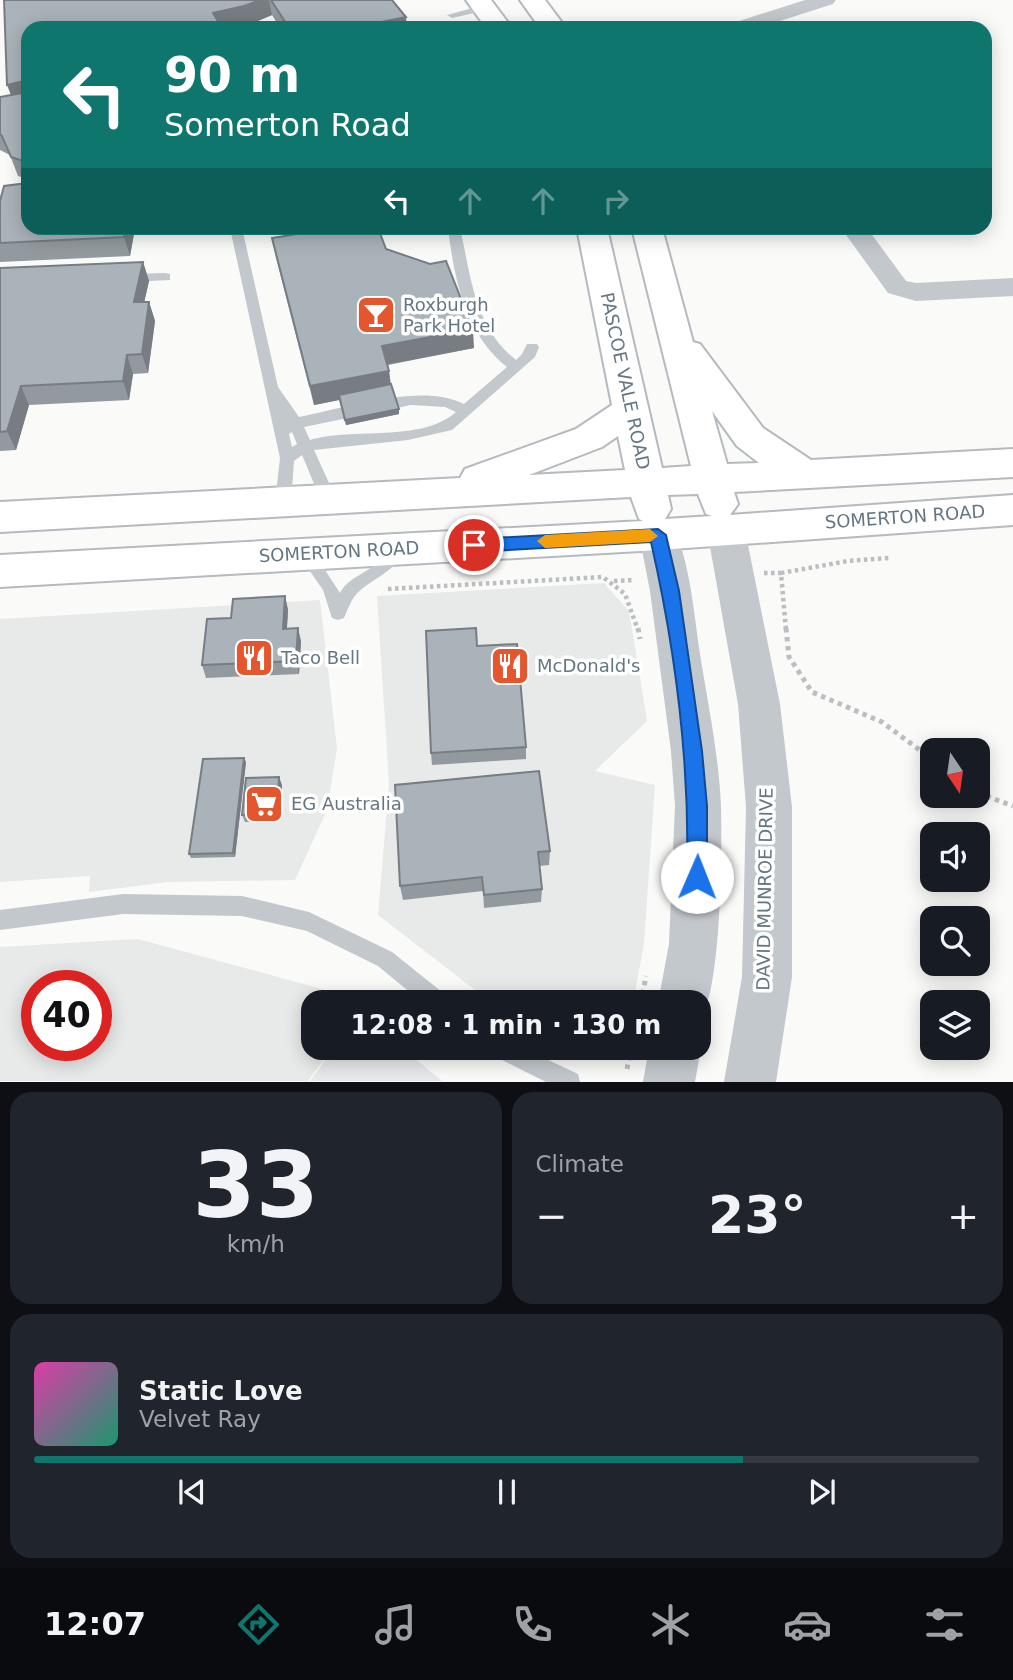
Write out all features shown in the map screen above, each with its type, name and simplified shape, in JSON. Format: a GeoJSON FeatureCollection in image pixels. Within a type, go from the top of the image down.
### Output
{"type":"FeatureCollection","features":[{"type":"Feature","properties":{"kind":"main road"},"geometry":{"type":"LineString","coordinates":[[532,0],[548,21]]}},
{"type":"Feature","properties":{"kind":"main road"},"geometry":{"type":"LineString","coordinates":[[481,4],[494,21]]}},
{"type":"Feature","properties":{"kind":"main road","name":"PASCOE VALE ROAD"},"geometry":{"type":"LineString","coordinates":[[594,235],[658,535]]}},
{"type":"Feature","properties":{"kind":"main road"},"geometry":{"type":"LineString","coordinates":[[649,235],[726,530]]}},
{"type":"Feature","properties":{"kind":"main road"},"geometry":{"type":"LineString","coordinates":[[673,330],[750,437],[782,461],[808,475]]}},
{"type":"Feature","properties":{"kind":"main road"},"geometry":{"type":"LineString","coordinates":[[456,493],[483,475],[508,469],[589,438],[631,410]]}},
{"type":"Feature","properties":{"kind":"main road"},"geometry":{"type":"LineString","coordinates":[[0,517],[1013,463]]}},
{"type":"Feature","properties":{"kind":"main road","name":"SOMERTON ROAD"},"geometry":{"type":"LineString","coordinates":[[3,574],[658,535],[1013,510]]}},
{"type":"Feature","properties":{"kind":"street"},"geometry":{"type":"LineString","coordinates":[[759,21],[826,0]]}},
{"type":"Feature","properties":{"kind":"street"},"geometry":{"type":"LineString","coordinates":[[859,235],[886,276],[897,287],[916,292],[1013,287]]}},
{"type":"Feature","properties":{"kind":"street","name":"DAVID MUNROE DRIVE"},"geometry":{"type":"LineString","coordinates":[[726,530],[759,704],[769,807],[767,977],[750,1082]]}},
{"type":"Feature","properties":{"kind":"street"},"geometry":{"type":"LineString","coordinates":[[658,535],[670,591],[693,751],[698,806],[693,944],[685,990]]}},
{"type":"Feature","properties":{"kind":"street"},"geometry":{"type":"LineString","coordinates":[[648,1075],[663,1060]]}},
{"type":"Feature","properties":{"kind":"lane"},"geometry":{"type":"LineString","coordinates":[[452,15],[481,4]]}},
{"type":"Feature","properties":{"kind":"lane"},"geometry":{"type":"LineString","coordinates":[[238,235],[287,458],[283,502]]}},
{"type":"Feature","properties":{"kind":"lane"},"geometry":{"type":"LineString","coordinates":[[455,235],[465,292],[481,328],[487,341],[500,356],[516,367]]}},
{"type":"Feature","properties":{"kind":"lane"},"geometry":{"type":"LineString","coordinates":[[110,279],[165,276]]}},
{"type":"Feature","properties":{"kind":"lane"},"geometry":{"type":"LineString","coordinates":[[287,458],[294,450],[305,447],[428,432],[449,426],[528,357],[532,347]]}},
{"type":"Feature","properties":{"kind":"lane"},"geometry":{"type":"LineString","coordinates":[[269,380],[295,423],[323,486],[333,499]]}},
{"type":"Feature","properties":{"kind":"lane"},"geometry":{"type":"LineString","coordinates":[[281,432],[295,423],[411,400],[448,402],[465,411]]}},
{"type":"Feature","properties":{"kind":"lane"},"geometry":{"type":"LineString","coordinates":[[305,554],[330,588],[338,613],[349,591],[362,579],[382,568],[398,550]]}},
{"type":"Feature","properties":{"kind":"lane"},"geometry":{"type":"LineString","coordinates":[[0,920],[122,904],[242,906],[309,922],[385,959],[424,990]]}},
{"type":"Feature","properties":{"kind":"lane"},"geometry":{"type":"LineString","coordinates":[[524,1060],[570,1082]]}},
{"type":"Feature","properties":{"kind":"path"},"geometry":{"type":"LineString","coordinates":[[761,573],[781,573],[848,561],[890,558]]}},
{"type":"Feature","properties":{"kind":"path"},"geometry":{"type":"LineString","coordinates":[[781,573],[789,657],[812,692],[882,722],[920,750]]}},
{"type":"Feature","properties":{"kind":"path"},"geometry":{"type":"LineString","coordinates":[[349,591],[603,576],[614,581],[635,608],[641,647]]}},
{"type":"Feature","properties":{"kind":"path"},"geometry":{"type":"LineString","coordinates":[[614,581],[643,579]]}},
{"type":"Feature","properties":{"kind":"path"},"geometry":{"type":"LineString","coordinates":[[990,797],[1013,806]]}},
{"type":"Feature","properties":{"kind":"path"},"geometry":{"type":"LineString","coordinates":[[644,990],[649,965]]}},
{"type":"Feature","properties":{"kind":"path"},"geometry":{"type":"LineString","coordinates":[[639,1060],[648,1075]]}},
{"type":"Feature","properties":{"kind":"shaded area"},"geometry":{"type":"Polygon","coordinates":[[[604,583],[629,611],[647,721],[595,771],[655,785],[644,944],[635,990],[475,990],[378,915],[389,784],[377,596],[604,583]]]}},
{"type":"Feature","properties":{"kind":"shaded area"},"geometry":{"type":"Polygon","coordinates":[[[320,600],[337,748],[327,810],[295,880],[168,882],[89,892],[90,876],[0,882],[0,619],[320,600]]]}},
{"type":"Feature","properties":{"kind":"shaded area"},"geometry":{"type":"Polygon","coordinates":[[[138,939],[326,990],[301,990],[301,1060],[323,1060],[308,1081],[0,1081],[0,947],[138,939]]]}},
{"type":"Feature","properties":{"kind":"shaded area"},"geometry":{"type":"Polygon","coordinates":[[[325,1060],[417,1060],[442,1081],[310,1081],[325,1060]]]}},
{"type":"Feature","properties":{"kind":"building"},"geometry":{"type":"Polygon","coordinates":[[[4,0],[260,0],[213,13],[218,21],[21,21],[21,82],[7,85],[4,0]]]}},
{"type":"Feature","properties":{"kind":"building"},"geometry":{"type":"Polygon","coordinates":[[[271,0],[392,0],[406,17],[386,21],[284,21],[271,0]]]}},
{"type":"Feature","properties":{"kind":"building"},"geometry":{"type":"Polygon","coordinates":[[[21,93],[21,160],[11,157],[0,134],[0,97],[21,93]]]}},
{"type":"Feature","properties":{"kind":"building"},"geometry":{"type":"Polygon","coordinates":[[[21,184],[21,235],[124,237],[0,243],[0,201],[4,186],[21,184]]]}},
{"type":"Feature","properties":{"kind":"building","name":"Roxburgh Park Hotel"},"geometry":{"type":"Polygon","coordinates":[[[291,235],[381,235],[386,249],[430,264],[446,261],[473,329],[382,346],[389,371],[310,386],[272,238],[291,235]]]}},
{"type":"Feature","properties":{"kind":"building"},"geometry":{"type":"Polygon","coordinates":[[[143,262],[134,302],[149,302],[142,354],[127,355],[123,381],[21,386],[7,431],[0,432],[0,268],[143,262]]]}},
{"type":"Feature","properties":{"kind":"building"},"geometry":{"type":"Polygon","coordinates":[[[391,384],[399,409],[345,420],[339,395],[391,384]]]}},
{"type":"Feature","properties":{"kind":"building","name":"Taco Bell"},"geometry":{"type":"Polygon","coordinates":[[[285,596],[283,629],[298,628],[296,661],[202,665],[207,619],[231,618],[233,599],[285,596]]]}},
{"type":"Feature","properties":{"kind":"building"},"geometry":{"type":"Polygon","coordinates":[[[476,628],[477,646],[517,644],[526,747],[431,753],[426,631],[476,628]]]}},
{"type":"Feature","properties":{"kind":"building"},"geometry":{"type":"Polygon","coordinates":[[[244,758],[233,853],[189,854],[203,759],[244,758]]]}},
{"type":"Feature","properties":{"kind":"building"},"geometry":{"type":"Polygon","coordinates":[[[539,771],[550,851],[538,852],[542,889],[484,895],[482,877],[400,886],[395,785],[539,771]]]}},
{"type":"Feature","properties":{"kind":"building","name":"EG Australia"},"geometry":{"type":"Polygon","coordinates":[[[279,777],[277,813],[242,815],[246,778],[279,777]]]}},
{"type":"Feature","properties":{"kind":"slow traffic"},"geometry":{"type":"LineString","coordinates":[[545,541],[650,536]]}},
{"type":"Feature","properties":{"kind":"place","name":"Roxburgh Park Hotel"},"geometry":{"type":"Point","coordinates":[376,315]}},
{"type":"Feature","properties":{"kind":"place","name":"Taco Bell"},"geometry":{"type":"Point","coordinates":[254,658]}},
{"type":"Feature","properties":{"kind":"place","name":"McDonald's"},"geometry":{"type":"Point","coordinates":[510,666]}},
{"type":"Feature","properties":{"kind":"place","name":"EG Australia"},"geometry":{"type":"Point","coordinates":[264,804]}},
{"type":"Feature","properties":{"kind":"route"},"geometry":{"type":"LineString","coordinates":[[474,545],[658,535],[670,591],[693,751],[698,806],[697,877]]}}]}
